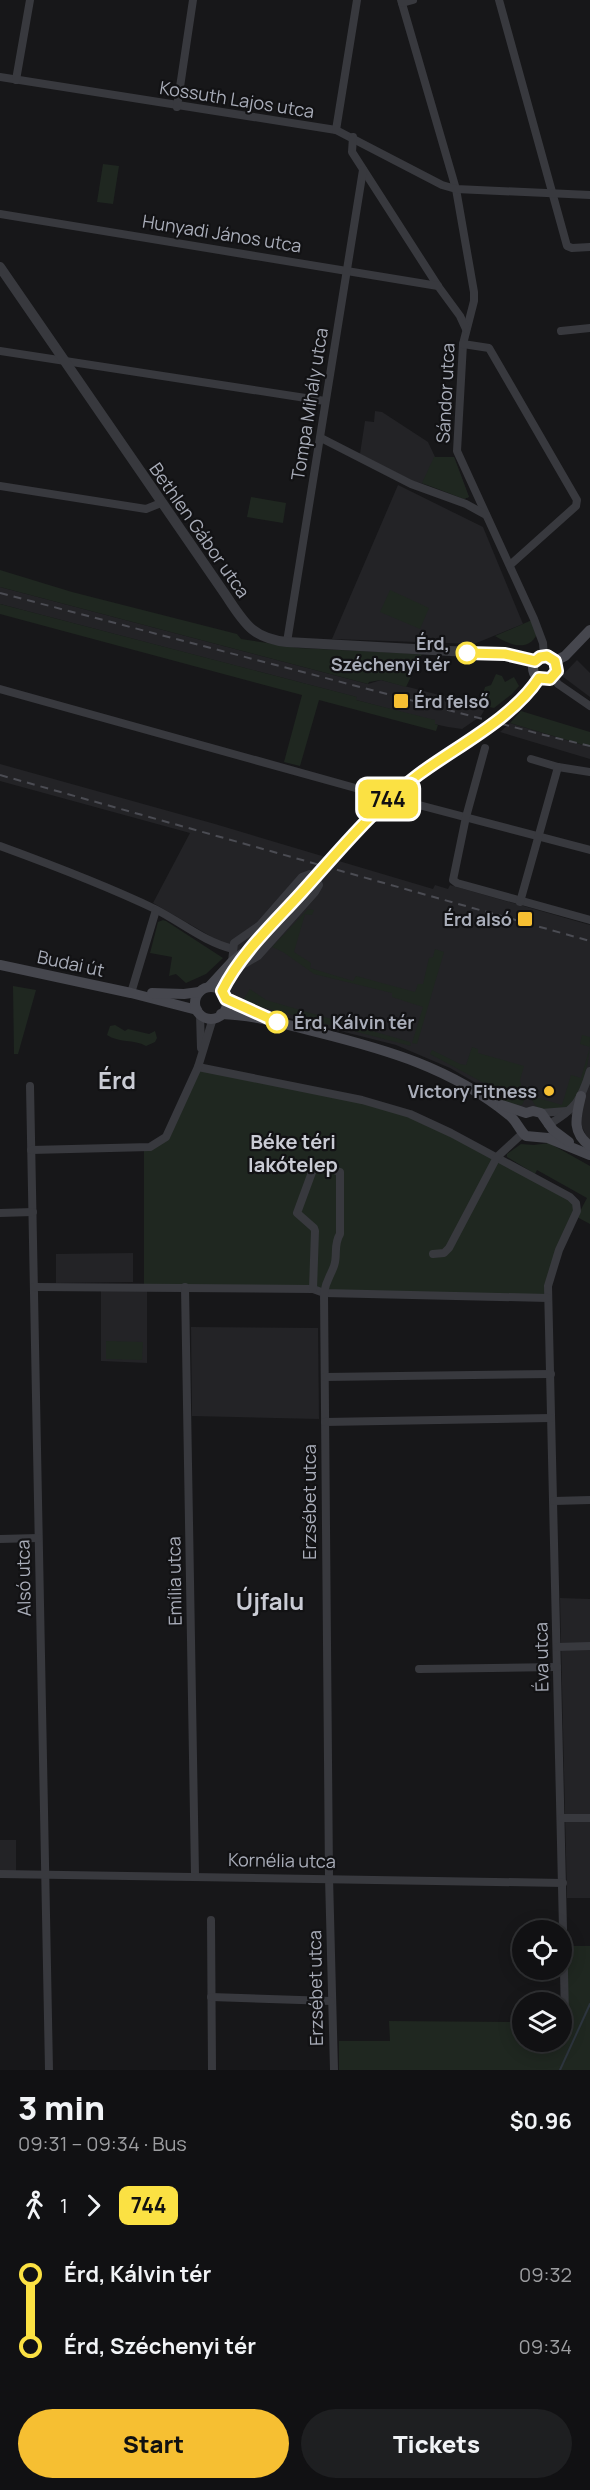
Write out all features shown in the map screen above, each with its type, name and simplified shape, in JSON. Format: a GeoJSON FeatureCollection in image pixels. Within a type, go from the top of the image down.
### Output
{"type":"FeatureCollection","features":[{"type":"Feature","properties":{"kind":"main road"},"geometry":{"type":"LineString","coordinates":[[555,661],[565,656],[590,630]]}},
{"type":"Feature","properties":{"kind":"main road"},"geometry":{"type":"LineString","coordinates":[[551,657],[555,661],[557,668],[553,677],[546,680],[539,678],[534,669],[540,659],[551,657]]}},
{"type":"Feature","properties":{"kind":"main road"},"geometry":{"type":"LineString","coordinates":[[417,776],[501,716],[522,698],[539,678]]}},
{"type":"Feature","properties":{"kind":"main road"},"geometry":{"type":"LineString","coordinates":[[308,885],[234,965],[204,989],[195,1000],[198,1012],[217,1016],[240,1015],[277,1022],[377,1047],[417,1061],[450,1075],[487,1099],[530,1138],[539,1137],[555,1141],[590,1155],[558,1134],[548,1125],[541,1113],[533,1111],[526,1113],[487,1099]]}},
{"type":"Feature","properties":{"kind":"main road"},"geometry":{"type":"LineString","coordinates":[[217,1016],[225,1010],[224,995],[234,965]]}},
{"type":"Feature","properties":{"kind":"main road","name":"Budai út"},"geometry":{"type":"LineString","coordinates":[[1,966],[131,993],[198,1012]]}},
{"type":"Feature","properties":{"kind":"main road"},"geometry":{"type":"LineString","coordinates":[[204,989],[224,995],[277,1022]]}},
{"type":"Feature","properties":{"kind":"main road","name":"Budai út"},"geometry":{"type":"LineString","coordinates":[[131,993],[184,994],[204,989]]}},
{"type":"Feature","properties":{"kind":"main road"},"geometry":{"type":"LineString","coordinates":[[581,1096],[576,1127],[582,1140],[590,1146]]}},
{"type":"Feature","properties":{"kind":"main road"},"geometry":{"type":"LineString","coordinates":[[521,1130],[526,1113]]}},
{"type":"Feature","properties":{"kind":"main road"},"geometry":{"type":"LineString","coordinates":[[539,1137],[546,1132],[548,1125]]}},
{"type":"Feature","properties":{"kind":"street"},"geometry":{"type":"LineString","coordinates":[[16,80],[30,0]]}},
{"type":"Feature","properties":{"kind":"street"},"geometry":{"type":"LineString","coordinates":[[177,106],[193,0]]}},
{"type":"Feature","properties":{"kind":"street"},"geometry":{"type":"LineString","coordinates":[[336,130],[357,0]]}},
{"type":"Feature","properties":{"kind":"street"},"geometry":{"type":"LineString","coordinates":[[401,2],[412,0]]}},
{"type":"Feature","properties":{"kind":"street"},"geometry":{"type":"LineString","coordinates":[[499,0],[567,246],[572,248],[590,246]]}},
{"type":"Feature","properties":{"kind":"street","name":"Sándor utca"},"geometry":{"type":"LineString","coordinates":[[401,2],[456,189],[474,292],[474,302],[463,344],[457,451],[540,633],[540,659]]}},
{"type":"Feature","properties":{"kind":"street","name":"Kossuth Lajos utca"},"geometry":{"type":"LineString","coordinates":[[0,77],[336,130],[442,185],[456,189],[590,195]]}},
{"type":"Feature","properties":{"kind":"street"},"geometry":{"type":"LineString","coordinates":[[353,137],[352,152],[438,286],[460,316],[466,329]]}},
{"type":"Feature","properties":{"kind":"street","name":"Tompa Mihály utca"},"geometry":{"type":"LineString","coordinates":[[287,642],[363,170]]}},
{"type":"Feature","properties":{"kind":"street","name":"Hunyadi János utca"},"geometry":{"type":"LineString","coordinates":[[0,214],[438,286]]}},
{"type":"Feature","properties":{"kind":"street","name":"Bethlen Gábor utca"},"geometry":{"type":"LineString","coordinates":[[0,267],[161,503],[244,622],[255,633],[265,639],[287,642],[505,654],[540,659]]}},
{"type":"Feature","properties":{"kind":"street"},"geometry":{"type":"LineString","coordinates":[[561,331],[590,328]]}},
{"type":"Feature","properties":{"kind":"street"},"geometry":{"type":"LineString","coordinates":[[463,344],[489,348],[577,500],[576,506],[510,565]]}},
{"type":"Feature","properties":{"kind":"street"},"geometry":{"type":"LineString","coordinates":[[0,351],[325,401]]}},
{"type":"Feature","properties":{"kind":"street"},"geometry":{"type":"LineString","coordinates":[[321,438],[411,484],[472,507],[486,515]]}},
{"type":"Feature","properties":{"kind":"street"},"geometry":{"type":"LineString","coordinates":[[0,486],[146,509],[161,503]]}},
{"type":"Feature","properties":{"kind":"street"},"geometry":{"type":"LineString","coordinates":[[472,507],[476,495]]}},
{"type":"Feature","properties":{"kind":"street"},"geometry":{"type":"LineString","coordinates":[[553,677],[558,684],[590,706]]}},
{"type":"Feature","properties":{"kind":"street"},"geometry":{"type":"LineString","coordinates":[[0,689],[395,799],[590,850]]}},
{"type":"Feature","properties":{"kind":"street"},"geometry":{"type":"LineString","coordinates":[[485,748],[466,817],[453,880],[520,902],[590,920]]}},
{"type":"Feature","properties":{"kind":"street"},"geometry":{"type":"LineString","coordinates":[[531,759],[558,767],[590,772]]}},
{"type":"Feature","properties":{"kind":"street"},"geometry":{"type":"LineString","coordinates":[[520,902],[558,767]]}},
{"type":"Feature","properties":{"kind":"street"},"geometry":{"type":"LineString","coordinates":[[0,846],[57,867],[156,910],[209,940],[233,949]]}},
{"type":"Feature","properties":{"kind":"street"},"geometry":{"type":"LineString","coordinates":[[310,874],[316,877],[319,885],[315,892],[258,956],[234,965],[233,949],[238,938],[260,925],[302,877],[310,874]]}},
{"type":"Feature","properties":{"kind":"street"},"geometry":{"type":"LineString","coordinates":[[131,993],[156,910]]}},
{"type":"Feature","properties":{"kind":"street"},"geometry":{"type":"LineString","coordinates":[[198,1012],[201,1055]]}},
{"type":"Feature","properties":{"kind":"street"},"geometry":{"type":"LineString","coordinates":[[31,1150],[155,1146],[166,1137],[198,1067],[217,1016]]}},
{"type":"Feature","properties":{"kind":"street","name":"Éva utca"},"geometry":{"type":"LineString","coordinates":[[198,1067],[388,1107],[431,1123],[570,1197],[576,1203],[578,1211],[553,1264],[548,1286],[565,1992]]}},
{"type":"Feature","properties":{"kind":"street"},"geometry":{"type":"LineString","coordinates":[[548,1125],[571,1110],[581,1096],[590,1071]]}},
{"type":"Feature","properties":{"kind":"street","name":"Alsó utca"},"geometry":{"type":"LineString","coordinates":[[30,1086],[47,1873],[49,2070]]}},
{"type":"Feature","properties":{"kind":"street"},"geometry":{"type":"LineString","coordinates":[[541,1113],[571,1110]]}},
{"type":"Feature","properties":{"kind":"street"},"geometry":{"type":"LineString","coordinates":[[433,1254],[444,1253],[449,1248],[496,1157],[521,1130]]}},
{"type":"Feature","properties":{"kind":"street","name":"Erzsébet utca"},"geometry":{"type":"LineString","coordinates":[[314,1289],[314,1228],[297,1213],[315,1164],[340,1172],[340,1234],[335,1242],[335,1264],[327,1275],[324,1293],[329,1877],[334,2070]]}},
{"type":"Feature","properties":{"kind":"street"},"geometry":{"type":"LineString","coordinates":[[0,1213],[33,1212]]}},
{"type":"Feature","properties":{"kind":"street"},"geometry":{"type":"LineString","coordinates":[[34,1287],[314,1289],[324,1293],[548,1298]]}},
{"type":"Feature","properties":{"kind":"street","name":"Emília utca"},"geometry":{"type":"LineString","coordinates":[[185,1287],[195,1875]]}},
{"type":"Feature","properties":{"kind":"street"},"geometry":{"type":"LineString","coordinates":[[325,1377],[550,1374]]}},
{"type":"Feature","properties":{"kind":"street"},"geometry":{"type":"LineString","coordinates":[[325,1422],[551,1418]]}},
{"type":"Feature","properties":{"kind":"street"},"geometry":{"type":"LineString","coordinates":[[554,1501],[590,1500]]}},
{"type":"Feature","properties":{"kind":"street"},"geometry":{"type":"LineString","coordinates":[[0,1539],[38,1538]]}},
{"type":"Feature","properties":{"kind":"street"},"geometry":{"type":"LineString","coordinates":[[557,1647],[590,1646]]}},
{"type":"Feature","properties":{"kind":"street"},"geometry":{"type":"LineString","coordinates":[[419,1669],[557,1667]]}},
{"type":"Feature","properties":{"kind":"street"},"geometry":{"type":"LineString","coordinates":[[562,1818],[590,1818]]}},
{"type":"Feature","properties":{"kind":"street","name":"Kornélia utca"},"geometry":{"type":"LineString","coordinates":[[0,1874],[563,1882]]}},
{"type":"Feature","properties":{"kind":"street"},"geometry":{"type":"LineString","coordinates":[[211,1920],[212,2070]]}},
{"type":"Feature","properties":{"kind":"street"},"geometry":{"type":"LineString","coordinates":[[211,1997],[332,2001]]}},
{"type":"Feature","properties":{"kind":"shaded area"},"geometry":{"type":"Polygon","coordinates":[[[103,164],[119,166],[113,204],[97,202],[103,164]]]}},
{"type":"Feature","properties":{"kind":"shaded area"},"geometry":{"type":"Polygon","coordinates":[[[375,411],[382,412],[428,442],[435,457],[454,457],[469,497],[464,499],[442,489],[413,481],[360,454],[365,421],[374,422],[375,411]]]}},
{"type":"Feature","properties":{"kind":"shaded area"},"geometry":{"type":"Polygon","coordinates":[[[434,457],[454,457],[469,497],[464,499],[422,483],[434,457]]]}},
{"type":"Feature","properties":{"kind":"shaded area"},"geometry":{"type":"Polygon","coordinates":[[[398,485],[483,527],[523,624],[474,644],[332,639],[398,485]]]}},
{"type":"Feature","properties":{"kind":"shaded area"},"geometry":{"type":"Polygon","coordinates":[[[251,497],[286,503],[283,523],[247,517],[251,497]]]}},
{"type":"Feature","properties":{"kind":"shaded area"},"geometry":{"type":"Polygon","coordinates":[[[0,570],[72,592],[237,634],[241,639],[299,648],[422,654],[406,687],[381,680],[368,684],[0,587],[0,570]]]}},
{"type":"Feature","properties":{"kind":"shaded area"},"geometry":{"type":"Polygon","coordinates":[[[0,587],[368,684],[381,680],[486,707],[481,716],[462,729],[434,724],[435,721],[356,700],[356,697],[0,604],[0,587]]]}},
{"type":"Feature","properties":{"kind":"shaded area"},"geometry":{"type":"Polygon","coordinates":[[[390,590],[429,608],[420,629],[380,612],[390,590]]]}},
{"type":"Feature","properties":{"kind":"shaded area"},"geometry":{"type":"Polygon","coordinates":[[[0,604],[357,697],[356,700],[435,720],[435,724],[438,725],[436,731],[319,700],[300,766],[284,762],[302,695],[0,614],[0,604]]]}},
{"type":"Feature","properties":{"kind":"shaded area"},"geometry":{"type":"Polygon","coordinates":[[[532,620],[537,634],[528,643],[512,644],[495,636],[532,620]]]}},
{"type":"Feature","properties":{"kind":"shaded area"},"geometry":{"type":"Polygon","coordinates":[[[577,660],[590,673],[590,697],[562,676],[577,660]]]}},
{"type":"Feature","properties":{"kind":"shaded area"},"geometry":{"type":"Polygon","coordinates":[[[496,674],[502,676],[505,682],[514,677],[519,686],[494,708],[480,705],[485,687],[491,685],[496,674]]]}},
{"type":"Feature","properties":{"kind":"shaded area"},"geometry":{"type":"Polygon","coordinates":[[[521,711],[590,732],[590,747],[510,723],[521,711]]]}},
{"type":"Feature","properties":{"kind":"shaded area"},"geometry":{"type":"Polygon","coordinates":[[[510,723],[590,747],[590,759],[500,732],[510,723]]]}},
{"type":"Feature","properties":{"kind":"shaded area"},"geometry":{"type":"Polygon","coordinates":[[[0,764],[215,824],[433,889],[435,885],[448,889],[450,885],[590,925],[590,1144],[579,1120],[564,1110],[517,1107],[492,1096],[493,1093],[450,1068],[396,1045],[249,1008],[230,997],[228,988],[237,961],[224,944],[153,903],[190,833],[0,781],[0,764]]]}},
{"type":"Feature","properties":{"kind":"shaded area"},"geometry":{"type":"Polygon","coordinates":[[[308,909],[314,910],[312,915],[305,914],[294,952],[311,963],[310,968],[353,981],[356,976],[415,992],[418,984],[423,984],[429,958],[433,957],[435,949],[444,952],[417,1044],[412,1043],[423,1007],[392,997],[392,993],[314,974],[272,947],[308,909]]]}},
{"type":"Feature","properties":{"kind":"shaded area"},"geometry":{"type":"Polygon","coordinates":[[[163,920],[223,958],[206,974],[186,983],[176,974],[169,976],[172,957],[150,953],[158,922],[163,920]]]}},
{"type":"Feature","properties":{"kind":"shaded area"},"geometry":{"type":"Polygon","coordinates":[[[13,986],[36,990],[18,1054],[14,1054],[13,986]]]}},
{"type":"Feature","properties":{"kind":"shaded area"},"geometry":{"type":"Polygon","coordinates":[[[250,989],[266,1000],[410,1042],[411,1046],[246,1003],[243,1000],[250,989]]]}},
{"type":"Feature","properties":{"kind":"shaded area"},"geometry":{"type":"Polygon","coordinates":[[[115,1025],[125,1031],[128,1029],[149,1034],[155,1031],[157,1038],[155,1042],[146,1046],[116,1039],[107,1035],[110,1026],[115,1025]]]}},
{"type":"Feature","properties":{"kind":"shaded area"},"geometry":{"type":"Polygon","coordinates":[[[582,1035],[590,1037],[590,1047],[580,1044],[582,1035]]]}},
{"type":"Feature","properties":{"kind":"shaded area"},"geometry":{"type":"Polygon","coordinates":[[[472,1047],[478,1049],[478,1053],[524,1066],[520,1080],[524,1101],[522,1105],[510,1104],[492,1096],[495,1089],[430,1054],[432,1050],[466,1065],[472,1047]]]}},
{"type":"Feature","properties":{"kind":"shaded area"},"geometry":{"type":"Polygon","coordinates":[[[589,1049],[583,1080],[572,1105],[548,1110],[537,1107],[531,1096],[562,1105],[571,1075],[581,1078],[589,1049]]]}},
{"type":"Feature","properties":{"kind":"shaded area"},"geometry":{"type":"Polygon","coordinates":[[[198,1067],[410,1114],[576,1203],[559,1250],[548,1298],[144,1286],[144,1147],[164,1140],[198,1067]]]}},
{"type":"Feature","properties":{"kind":"shaded area"},"geometry":{"type":"Polygon","coordinates":[[[549,1143],[590,1166],[590,1224],[577,1217],[587,1198],[537,1170],[535,1174],[507,1157],[507,1154],[521,1144],[549,1143]]]}},
{"type":"Feature","properties":{"kind":"shaded area"},"geometry":{"type":"Polygon","coordinates":[[[133,1253],[133,1282],[56,1283],[56,1254],[133,1253]]]}},
{"type":"Feature","properties":{"kind":"shaded area"},"geometry":{"type":"Polygon","coordinates":[[[101,1289],[147,1291],[147,1363],[101,1361],[101,1289]]]}},
{"type":"Feature","properties":{"kind":"shaded area"},"geometry":{"type":"Polygon","coordinates":[[[191,1327],[318,1328],[319,1419],[192,1416],[191,1327]]]}},
{"type":"Feature","properties":{"kind":"shaded area"},"geometry":{"type":"Polygon","coordinates":[[[106,1341],[143,1342],[142,1360],[106,1359],[106,1341]]]}},
{"type":"Feature","properties":{"kind":"shaded area"},"geometry":{"type":"Polygon","coordinates":[[[560,1598],[590,1599],[590,1898],[567,1898],[560,1598]]]}},
{"type":"Feature","properties":{"kind":"shaded area"},"geometry":{"type":"Polygon","coordinates":[[[0,1840],[16,1840],[16,1871],[0,1871],[0,1840]]]}},
{"type":"Feature","properties":{"kind":"shaded area"},"geometry":{"type":"Polygon","coordinates":[[[572,1946],[590,1946],[590,2070],[339,2070],[339,2041],[390,2041],[389,2021],[512,2022],[512,2052],[572,2052],[572,1992],[568,1992],[567,1980],[572,1980],[572,1946]]]}},
{"type":"Feature","properties":{"kind":"waterway"},"geometry":{"type":"LineString","coordinates":[[560,2070],[590,2004]]}},
{"type":"Feature","properties":{"kind":"tunnel"},"geometry":{"type":"LineString","coordinates":[[336,854],[382,805],[417,776]]}},
{"type":"Feature","properties":{"kind":"railway"},"geometry":{"type":"LineString","coordinates":[[0,593],[590,746]]}},
{"type":"Feature","properties":{"kind":"railway"},"geometry":{"type":"LineString","coordinates":[[0,775],[590,941]]}},
{"type":"Feature","properties":{"kind":"bus line","name":"744"},"geometry":{"type":"LineString","coordinates":[[277,1022],[226,999],[222,991],[254,944],[382,805],[417,776],[501,716],[518,702],[539,678],[550,679],[557,671],[555,661],[547,656],[535,661],[505,654],[467,653]]}},
{"type":"Feature","properties":{"kind":"place","name":"Érd, Széchenyi tér"},"geometry":{"type":"Point","coordinates":[467,653]}},
{"type":"Feature","properties":{"kind":"place","name":"Érd felső"},"geometry":{"type":"Point","coordinates":[401,701]}},
{"type":"Feature","properties":{"kind":"place","name":"Érd alsó"},"geometry":{"type":"Point","coordinates":[525,919]}},
{"type":"Feature","properties":{"kind":"place","name":"Érd, Kálvin tér"},"geometry":{"type":"Point","coordinates":[277,1022]}},
{"type":"Feature","properties":{"kind":"place","name":"Victory Fitness"},"geometry":{"type":"Point","coordinates":[549,1091]}},
{"type":"Feature","properties":{"kind":"district","name":"Érd"},"geometry":{"type":"Point","coordinates":[117,1079]}},
{"type":"Feature","properties":{"kind":"district","name":"Béke téri lakótelep"},"geometry":{"type":"Point","coordinates":[293,1152]}},
{"type":"Feature","properties":{"kind":"district","name":"Újfalu"},"geometry":{"type":"Point","coordinates":[270,1600]}}]}
